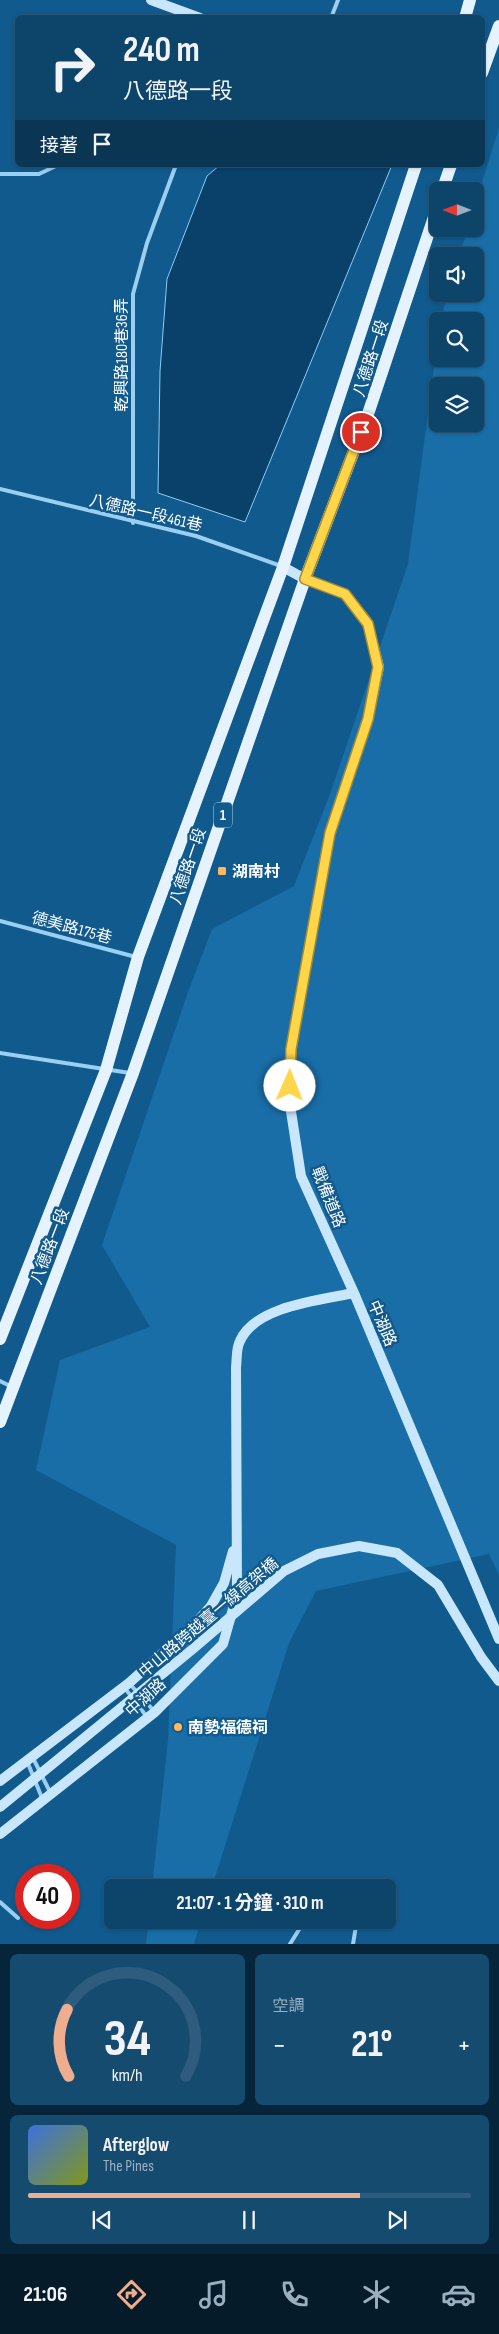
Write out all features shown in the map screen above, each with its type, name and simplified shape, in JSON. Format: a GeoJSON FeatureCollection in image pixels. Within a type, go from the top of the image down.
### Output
{"type":"FeatureCollection","features":[{"type":"Feature","properties":{"kind":"main road"},"geometry":{"type":"LineString","coordinates":[[466,15],[470,0]]}},
{"type":"Feature","properties":{"kind":"main road"},"geometry":{"type":"LineString","coordinates":[[485,65],[499,26]]}},
{"type":"Feature","properties":{"kind":"main road","name":"八德路一段"},"geometry":{"type":"LineString","coordinates":[[0,1339],[106,1070],[138,957],[284,567],[415,167]]}},
{"type":"Feature","properties":{"kind":"main road"},"geometry":{"type":"LineString","coordinates":[[445,182],[450,167]]}},
{"type":"Feature","properties":{"kind":"main road","name":"八德路一段"},"geometry":{"type":"LineString","coordinates":[[0,1422],[133,1073],[305,579],[368,414],[429,232]]}},
{"type":"Feature","properties":{"kind":"street"},"geometry":{"type":"LineString","coordinates":[[151,0],[192,15]]}},
{"type":"Feature","properties":{"kind":"street","name":"戰備道路"},"geometry":{"type":"LineString","coordinates":[[284,567],[305,579],[345,594],[368,624],[378,667],[368,719],[330,833],[291,1049],[290,1104],[301,1176],[354,1294]]}},
{"type":"Feature","properties":{"kind":"street","name":"中湖路"},"geometry":{"type":"LineString","coordinates":[[0,1834],[151,1714],[223,1644],[237,1595],[236,1367],[239,1341],[254,1322],[275,1312],[354,1294],[499,1639]]}},
{"type":"Feature","properties":{"kind":"street","name":"中湖路"},"geometry":{"type":"LineString","coordinates":[[0,1781],[127,1685],[194,1625],[211,1606],[224,1583],[236,1541]]}},
{"type":"Feature","properties":{"kind":"street","name":"中山路跨越臺一線高架橋"},"geometry":{"type":"LineString","coordinates":[[0,1808],[172,1667],[284,1571],[318,1554],[359,1546],[397,1553],[438,1585],[499,1681]]}},
{"type":"Feature","properties":{"kind":"lane"},"geometry":{"type":"LineString","coordinates":[[332,15],[338,0]]}},
{"type":"Feature","properties":{"kind":"lane"},"geometry":{"type":"LineString","coordinates":[[0,174],[39,174],[54,167]]}},
{"type":"Feature","properties":{"kind":"lane","name":"乾興路180巷36弄"},"geometry":{"type":"LineString","coordinates":[[133,522],[133,294],[147,243],[175,167]]}},
{"type":"Feature","properties":{"kind":"lane","name":"八德路一段461巷"},"geometry":{"type":"LineString","coordinates":[[0,490],[196,536],[284,567]]}},
{"type":"Feature","properties":{"kind":"lane","name":"德美路175巷"},"geometry":{"type":"LineString","coordinates":[[0,921],[138,957]]}},
{"type":"Feature","properties":{"kind":"lane"},"geometry":{"type":"LineString","coordinates":[[0,1053],[133,1073]]}},
{"type":"Feature","properties":{"kind":"lane"},"geometry":{"type":"LineString","coordinates":[[0,1381],[12,1387]]}},
{"type":"Feature","properties":{"kind":"lane"},"geometry":{"type":"LineString","coordinates":[[127,1685],[151,1714]]}},
{"type":"Feature","properties":{"kind":"lane"},"geometry":{"type":"LineString","coordinates":[[127,1685],[151,1714]]}},
{"type":"Feature","properties":{"kind":"lane"},"geometry":{"type":"LineString","coordinates":[[30,1758],[47,1798]]}},
{"type":"Feature","properties":{"kind":"lane"},"geometry":{"type":"LineString","coordinates":[[30,1758],[47,1798]]}},
{"type":"Feature","properties":{"kind":"lane"},"geometry":{"type":"LineString","coordinates":[[0,1902],[15,1915]]}},
{"type":"Feature","properties":{"kind":"lane"},"geometry":{"type":"LineString","coordinates":[[290,1944],[299,1929]]}},
{"type":"Feature","properties":{"kind":"lane"},"geometry":{"type":"LineString","coordinates":[[353,1944],[356,1929]]}},
{"type":"Feature","properties":{"kind":"shaded area"},"geometry":{"type":"Polygon","coordinates":[[[499,128],[499,1575],[489,1554],[316,1591],[289,1643],[215,1879],[153,1879],[168,1740],[176,1545],[36,1470],[60,1360],[150,1327],[102,1245],[188,992],[212,929],[294,886],[330,794],[408,564],[429,405],[429,432],[484,432],[484,377],[433,377],[434,367],[484,367],[484,312],[443,312],[445,302],[484,302],[484,247],[462,247],[465,238],[484,238],[484,182],[482,182],[499,128]]]}},
{"type":"Feature","properties":{"kind":"shaded area"},"geometry":{"type":"Polygon","coordinates":[[[218,167],[391,167],[245,522],[158,493],[160,371],[167,279],[207,176],[218,167]]]}},
{"type":"Feature","properties":{"kind":"shaded area"},"geometry":{"type":"Polygon","coordinates":[[[148,1929],[198,1929],[194,1944],[146,1944],[148,1929]]]}},
{"type":"Feature","properties":{"kind":"place","name":"湖南村"},"geometry":{"type":"Point","coordinates":[222,871]}},
{"type":"Feature","properties":{"kind":"place","name":"南勢福德祠"},"geometry":{"type":"Point","coordinates":[178,1727]}},
{"type":"Feature","properties":{"kind":"route"},"geometry":{"type":"LineString","coordinates":[[290,1086],[291,1049],[330,833],[368,719],[378,667],[368,624],[345,594],[305,579],[361,432]]}}]}
